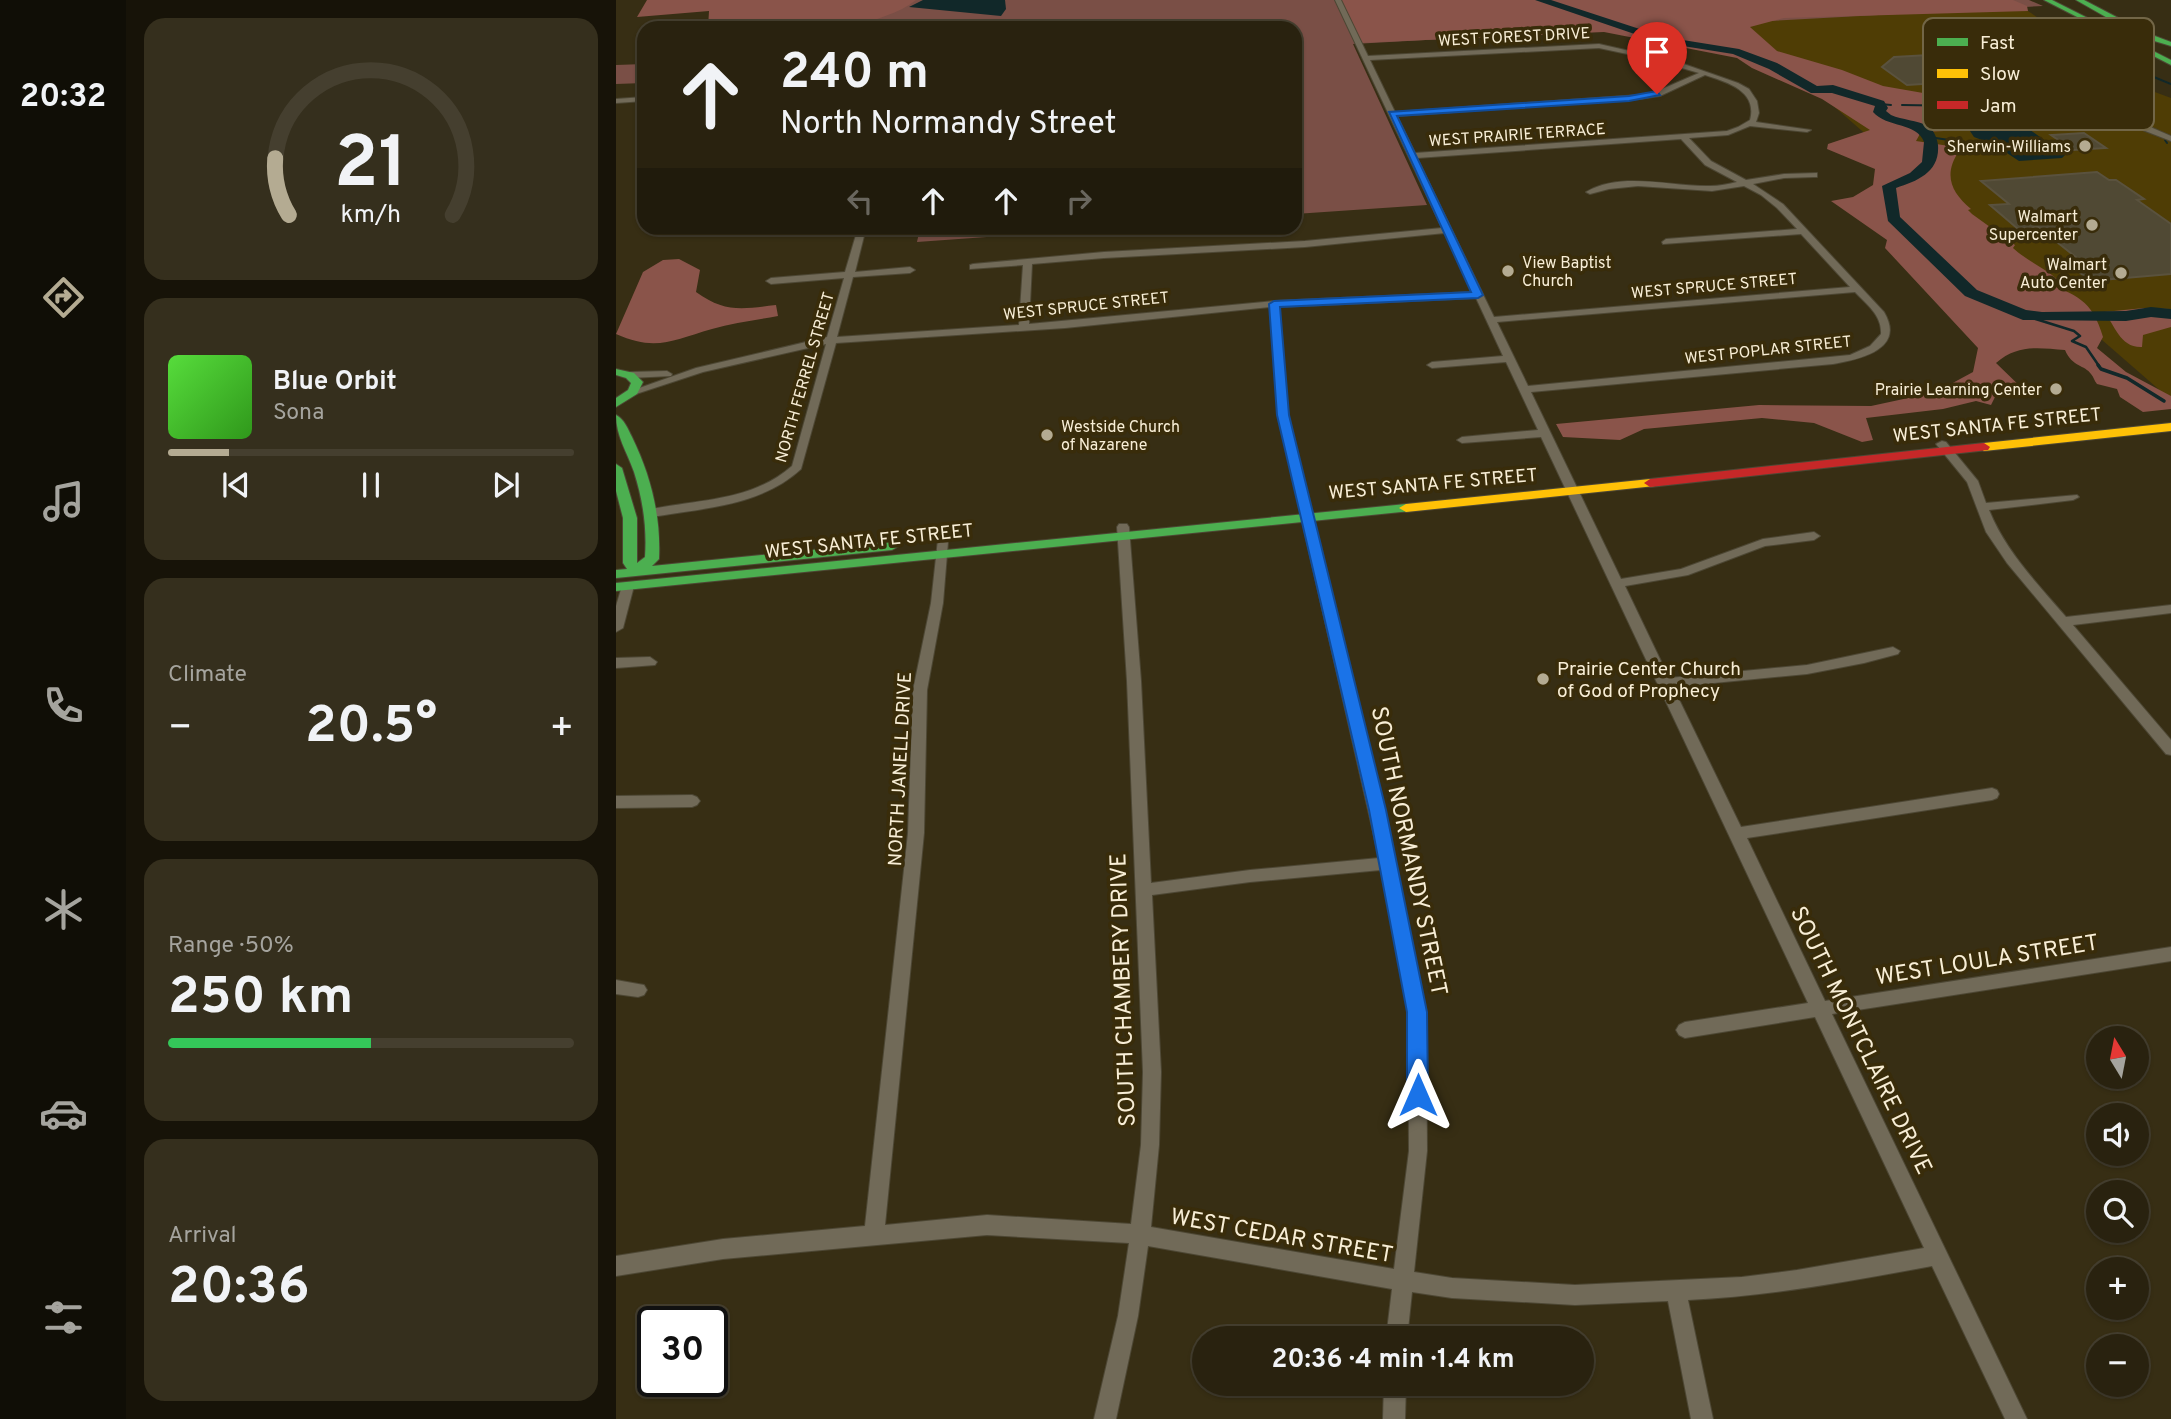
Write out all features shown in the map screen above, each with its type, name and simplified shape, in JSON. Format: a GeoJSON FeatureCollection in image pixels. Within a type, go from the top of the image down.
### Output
{"type":"FeatureCollection","features":[{"type":"Feature","properties":{"kind":"main road"},"geometry":{"type":"LineString","coordinates":[[2047,0],[2082,18]]}},
{"type":"Feature","properties":{"kind":"main road"},"geometry":{"type":"LineString","coordinates":[[2079,0],[2112,18]]}},
{"type":"Feature","properties":{"kind":"main road"},"geometry":{"type":"LineString","coordinates":[[2154,39],[2169,44]]}},
{"type":"Feature","properties":{"kind":"main road"},"geometry":{"type":"LineString","coordinates":[[2154,54],[2171,63]]}},
{"type":"Feature","properties":{"kind":"main road"},"geometry":{"type":"LineString","coordinates":[[620,373],[637,382],[622,401]]}},
{"type":"Feature","properties":{"kind":"main road"},"geometry":{"type":"LineString","coordinates":[[616,419],[646,491],[655,540],[653,559],[626,582]]}},
{"type":"Feature","properties":{"kind":"main road","name":"WEST SANTA FE STREET"},"geometry":{"type":"LineString","coordinates":[[1945,447],[2171,419]]}},
{"type":"Feature","properties":{"kind":"main road","name":"WEST SANTA FE STREET"},"geometry":{"type":"LineString","coordinates":[[616,574],[626,582],[1945,447],[2171,427]]}},
{"type":"Feature","properties":{"kind":"main road"},"geometry":{"type":"LineString","coordinates":[[616,468],[632,530],[626,582]]}},
{"type":"Feature","properties":{"kind":"street","name":"SOUTH MONTCLAIRE DRIVE"},"geometry":{"type":"LineString","coordinates":[[1338,0],[2016,1419]]}},
{"type":"Feature","properties":{"kind":"street","name":"WEST FOREST DRIVE"},"geometry":{"type":"LineString","coordinates":[[1364,58],[1589,46],[1623,50],[1704,73]]}},
{"type":"Feature","properties":{"kind":"street"},"geometry":{"type":"LineString","coordinates":[[1392,114],[1629,99],[1657,94],[1704,73],[1732,82],[1749,94],[1756,114],[1750,124]]}},
{"type":"Feature","properties":{"kind":"street"},"geometry":{"type":"LineString","coordinates":[[616,101],[637,100]]}},
{"type":"Feature","properties":{"kind":"street","name":"WEST PRAIRIE TERRACE"},"geometry":{"type":"LineString","coordinates":[[1411,156],[1728,133],[1750,124],[1807,130]]}},
{"type":"Feature","properties":{"kind":"street"},"geometry":{"type":"LineString","coordinates":[[2150,130],[2171,139]]}},
{"type":"Feature","properties":{"kind":"street","name":"WEST POPLAR STREET"},"geometry":{"type":"LineString","coordinates":[[1523,390],[1854,357],[1878,346],[1886,334],[1887,327],[1881,314],[1780,206],[1764,193],[1708,163],[1683,136]]}},
{"type":"Feature","properties":{"kind":"street"},"geometry":{"type":"LineString","coordinates":[[1590,192],[1637,184],[1712,189],[1772,177],[1814,175]]}},
{"type":"Feature","properties":{"kind":"street"},"geometry":{"type":"LineString","coordinates":[[973,267],[1146,252],[1292,245],[1447,230]]}},
{"type":"Feature","properties":{"kind":"street"},"geometry":{"type":"LineString","coordinates":[[1666,242],[1803,231]]}},
{"type":"Feature","properties":{"kind":"street","name":"NORTH FERREL STREET"},"geometry":{"type":"LineString","coordinates":[[652,513],[764,491],[788,477],[797,466],[860,235]]}},
{"type":"Feature","properties":{"kind":"street"},"geometry":{"type":"LineString","coordinates":[[1024,328],[1027,262]]}},
{"type":"Feature","properties":{"kind":"street"},"geometry":{"type":"LineString","coordinates":[[771,281],[910,270]]}},
{"type":"Feature","properties":{"kind":"street","name":"WEST SPRUCE STREET"},"geometry":{"type":"LineString","coordinates":[[1490,320],[1857,289]]}},
{"type":"Feature","properties":{"kind":"street","name":"WEST SPRUCE STREET"},"geometry":{"type":"LineString","coordinates":[[622,401],[699,370],[832,340],[1024,328],[1274,304],[1478,295]]}},
{"type":"Feature","properties":{"kind":"street","name":"SOUTH NORMANDY STREET"},"geometry":{"type":"LineString","coordinates":[[1274,304],[1283,415],[1345,667],[1417,1012],[1418,1151],[1397,1326]]}},
{"type":"Feature","properties":{"kind":"street"},"geometry":{"type":"LineString","coordinates":[[1432,365],[1508,359]]}},
{"type":"Feature","properties":{"kind":"street","name":"WEST SPRUCE STREET"},"geometry":{"type":"LineString","coordinates":[[620,373],[699,370]]}},
{"type":"Feature","properties":{"kind":"street"},"geometry":{"type":"LineString","coordinates":[[1462,440],[1544,433]]}},
{"type":"Feature","properties":{"kind":"street"},"geometry":{"type":"LineString","coordinates":[[1945,447],[1972,481],[2000,545],[2171,750]]}},
{"type":"Feature","properties":{"kind":"street"},"geometry":{"type":"LineString","coordinates":[[1982,507],[2073,497]]}},
{"type":"Feature","properties":{"kind":"street","name":"SOUTH CHAMBERY DRIVE"},"geometry":{"type":"LineString","coordinates":[[1105,1419],[1128,1316],[1140,1235],[1150,1145],[1152,1072],[1134,681],[1124,531]]}},
{"type":"Feature","properties":{"kind":"street"},"geometry":{"type":"LineString","coordinates":[[1616,584],[1684,572],[1763,543],[1814,536]]}},
{"type":"Feature","properties":{"kind":"street","name":"NORTH JANELL DRIVE"},"geometry":{"type":"LineString","coordinates":[[874,1235],[919,800],[920,690],[937,603],[942,548]]}},
{"type":"Feature","properties":{"kind":"street"},"geometry":{"type":"LineString","coordinates":[[616,628],[626,582]]}},
{"type":"Feature","properties":{"kind":"street"},"geometry":{"type":"LineString","coordinates":[[2063,622],[2171,609]]}},
{"type":"Feature","properties":{"kind":"street"},"geometry":{"type":"LineString","coordinates":[[1664,683],[1839,666],[1893,651]]}},
{"type":"Feature","properties":{"kind":"street"},"geometry":{"type":"LineString","coordinates":[[616,663],[650,662]]}},
{"type":"Feature","properties":{"kind":"street"},"geometry":{"type":"LineString","coordinates":[[1736,834],[1992,794]]}},
{"type":"Feature","properties":{"kind":"street"},"geometry":{"type":"LineString","coordinates":[[616,802],[692,801]]}},
{"type":"Feature","properties":{"kind":"street"},"geometry":{"type":"LineString","coordinates":[[1144,890],[1250,876],[1388,863]]}},
{"type":"Feature","properties":{"kind":"street","name":"WEST LOULA STREET"},"geometry":{"type":"LineString","coordinates":[[1685,1030],[2171,954]]}},
{"type":"Feature","properties":{"kind":"street"},"geometry":{"type":"LineString","coordinates":[[616,986],[638,990]]}},
{"type":"Feature","properties":{"kind":"street","name":"WEST CEDAR STREET"},"geometry":{"type":"LineString","coordinates":[[616,1266],[723,1249],[986,1225],[1111,1231],[1465,1290],[1575,1295],[1676,1291],[1797,1280],[1938,1255]]}},
{"type":"Feature","properties":{"kind":"street"},"geometry":{"type":"LineString","coordinates":[[1676,1291],[1702,1419]]}},
{"type":"Feature","properties":{"kind":"street"},"geometry":{"type":"LineString","coordinates":[[1394,1419],[1395,1396]]}},
{"type":"Feature","properties":{"kind":"shaded area"},"geometry":{"type":"Polygon","coordinates":[[[647,0],[916,0],[872,21],[708,21],[709,11],[637,17],[647,0]]]}},
{"type":"Feature","properties":{"kind":"shaded area"},"geometry":{"type":"Polygon","coordinates":[[[729,0],[2029,0],[2043,6],[1353,44],[1427,205],[1302,214],[1302,21],[716,21],[729,0]]]}},
{"type":"Feature","properties":{"kind":"shaded area"},"geometry":{"type":"Polygon","coordinates":[[[1338,0],[2013,0],[2027,6],[2028,11],[1784,18],[1750,27],[1777,51],[1842,70],[1883,86],[1923,93],[1923,130],[1944,131],[1921,132],[1916,141],[1956,147],[1959,151],[1950,175],[1954,190],[1971,209],[1968,210],[2015,245],[2013,248],[2018,253],[2057,279],[2042,278],[2043,282],[2074,295],[2088,306],[2103,337],[2097,348],[2126,372],[2171,396],[2171,409],[2143,412],[2120,397],[2117,389],[2097,384],[2092,375],[2071,360],[2065,350],[2037,348],[2020,350],[1996,363],[2026,392],[1995,397],[1991,405],[1976,401],[1943,409],[1866,418],[1873,440],[1862,442],[1814,423],[1762,418],[1644,429],[1620,440],[1563,437],[1556,424],[1759,405],[1871,406],[1936,392],[1973,372],[1978,348],[1885,248],[1887,240],[1831,201],[1853,197],[1873,185],[1875,169],[1827,149],[1828,144],[1870,130],[1822,99],[1752,68],[1737,58],[1604,32],[1358,43],[1338,0]]]}},
{"type":"Feature","properties":{"kind":"shaded area"},"geometry":{"type":"Polygon","coordinates":[[[2022,7],[2038,18],[1923,18],[1923,130],[2154,130],[2154,92],[2171,98],[2171,400],[1737,22],[2022,7]]]}},
{"type":"Feature","properties":{"kind":"shaded area"},"geometry":{"type":"Polygon","coordinates":[[[637,64],[637,83],[616,84],[616,65],[637,64]]]}},
{"type":"Feature","properties":{"kind":"shaded area"},"geometry":{"type":"Polygon","coordinates":[[[918,235],[1014,235],[917,242],[918,235]]]}},
{"type":"Feature","properties":{"kind":"shaded area"},"geometry":{"type":"Polygon","coordinates":[[[679,259],[700,270],[696,292],[706,299],[734,308],[776,305],[778,316],[720,327],[664,342],[642,342],[616,334],[643,272],[663,260],[679,259]]]}},
{"type":"Feature","properties":{"kind":"shaded area"},"geometry":{"type":"Polygon","coordinates":[[[2144,308],[2171,309],[2171,327],[2143,335],[2142,347],[2123,340],[2104,312],[2144,308]]]}},
{"type":"Feature","properties":{"kind":"water"},"geometry":{"type":"Polygon","coordinates":[[[923,0],[1005,0],[1006,9],[1001,16],[909,7],[923,0]]]}},
{"type":"Feature","properties":{"kind":"water"},"geometry":{"type":"Polygon","coordinates":[[[2030,130],[2065,155],[2062,158],[2019,161],[1995,145],[1974,137],[1970,131],[2030,130]]]}},
{"type":"Feature","properties":{"kind":"building"},"geometry":{"type":"Polygon","coordinates":[[[1923,55],[1923,84],[1907,85],[1882,67],[1894,57],[1923,55]]]}},
{"type":"Feature","properties":{"kind":"building"},"geometry":{"type":"Polygon","coordinates":[[[2084,133],[2106,148],[2073,150],[2051,135],[2084,133]]]}},
{"type":"Feature","properties":{"kind":"building","name":"Walmart Supercenter"},"geometry":{"type":"Polygon","coordinates":[[[2097,172],[2109,180],[2116,180],[2144,199],[2137,200],[2171,224],[2171,274],[2090,281],[2078,271],[2092,270],[2038,227],[2018,229],[1990,205],[2009,204],[1981,181],[2097,172]]]}},
{"type":"Feature","properties":{"kind":"waterway"},"geometry":{"type":"LineString","coordinates":[[1540,0],[1662,40],[1735,51],[1773,66],[1815,90],[1833,89],[1880,104],[1882,108],[1879,112],[1886,118],[1923,129]]}},
{"type":"Feature","properties":{"kind":"waterway"},"geometry":{"type":"LineString","coordinates":[[2154,77],[2171,84]]}},
{"type":"Feature","properties":{"kind":"waterway"},"geometry":{"type":"LineString","coordinates":[[1880,104],[1891,105]]}},
{"type":"Feature","properties":{"kind":"waterway"},"geometry":{"type":"LineString","coordinates":[[1902,105],[1923,105]]}},
{"type":"Feature","properties":{"kind":"waterway"},"geometry":{"type":"LineString","coordinates":[[1924,130],[1931,142],[1929,162],[1915,176],[1889,186],[1893,218],[1971,293],[2023,315],[2042,317],[2126,316],[2151,312],[2171,314]]}},
{"type":"Feature","properties":{"kind":"waterway"},"geometry":{"type":"LineString","coordinates":[[1929,137],[1949,140]]}},
{"type":"Feature","properties":{"kind":"waterway"},"geometry":{"type":"LineString","coordinates":[[2023,315],[2074,331],[2080,336],[2072,341],[2086,347],[2099,366]]}},
{"type":"Feature","properties":{"kind":"waterway"},"geometry":{"type":"LineString","coordinates":[[2098,365],[2101,369],[2127,378],[2164,401]]}},
{"type":"Feature","properties":{"kind":"traffic: fast"},"geometry":{"type":"LineString","coordinates":[[2047,0],[2082,18]]}},
{"type":"Feature","properties":{"kind":"traffic: fast"},"geometry":{"type":"LineString","coordinates":[[2079,0],[2112,18]]}},
{"type":"Feature","properties":{"kind":"traffic: fast"},"geometry":{"type":"LineString","coordinates":[[2154,39],[2169,44]]}},
{"type":"Feature","properties":{"kind":"traffic: fast"},"geometry":{"type":"LineString","coordinates":[[2154,54],[2171,63]]}},
{"type":"Feature","properties":{"kind":"traffic: fast"},"geometry":{"type":"LineString","coordinates":[[616,372],[630,375],[637,382],[633,392],[616,403]]}},
{"type":"Feature","properties":{"kind":"traffic: fast"},"geometry":{"type":"LineString","coordinates":[[616,419],[645,486],[652,522],[652,559],[636,571]]}},
{"type":"Feature","properties":{"kind":"traffic: fast"},"geometry":{"type":"LineString","coordinates":[[616,468],[630,518],[630,563],[635,571]]}},
{"type":"Feature","properties":{"kind":"traffic: fast"},"geometry":{"type":"LineString","coordinates":[[616,587],[1406,508]]}},
{"type":"Feature","properties":{"kind":"traffic: fast"},"geometry":{"type":"LineString","coordinates":[[616,574],[892,546]]}},
{"type":"Feature","properties":{"kind":"traffic: slow"},"geometry":{"type":"LineString","coordinates":[[1984,447],[2171,427]]}},
{"type":"Feature","properties":{"kind":"traffic: slow"},"geometry":{"type":"LineString","coordinates":[[1406,508],[1650,483]]}},
{"type":"Feature","properties":{"kind":"traffic: jam"},"geometry":{"type":"LineString","coordinates":[[1650,483],[1984,447]]}},
{"type":"Feature","properties":{"kind":"place","name":"Sherwin-Williams"},"geometry":{"type":"Point","coordinates":[2085,146]}},
{"type":"Feature","properties":{"kind":"place","name":"Walmart Supercenter"},"geometry":{"type":"Point","coordinates":[2092,225]}},
{"type":"Feature","properties":{"kind":"place","name":"View Baptist Church"},"geometry":{"type":"Point","coordinates":[1508,271]}},
{"type":"Feature","properties":{"kind":"place","name":"Walmart Auto Center"},"geometry":{"type":"Point","coordinates":[2121,273]}},
{"type":"Feature","properties":{"kind":"place","name":"Prairie Learning Center"},"geometry":{"type":"Point","coordinates":[2056,389]}},
{"type":"Feature","properties":{"kind":"place","name":"Westside Church of Nazarene"},"geometry":{"type":"Point","coordinates":[1047,435]}},
{"type":"Feature","properties":{"kind":"place","name":"Prairie Center Church of God of Prophecy"},"geometry":{"type":"Point","coordinates":[1543,679]}},
{"type":"Feature","properties":{"kind":"route"},"geometry":{"type":"LineString","coordinates":[[1418,1095],[1417,1012],[1377,810],[1283,415],[1274,304],[1478,295],[1392,114],[1629,99],[1657,94]]}}]}
